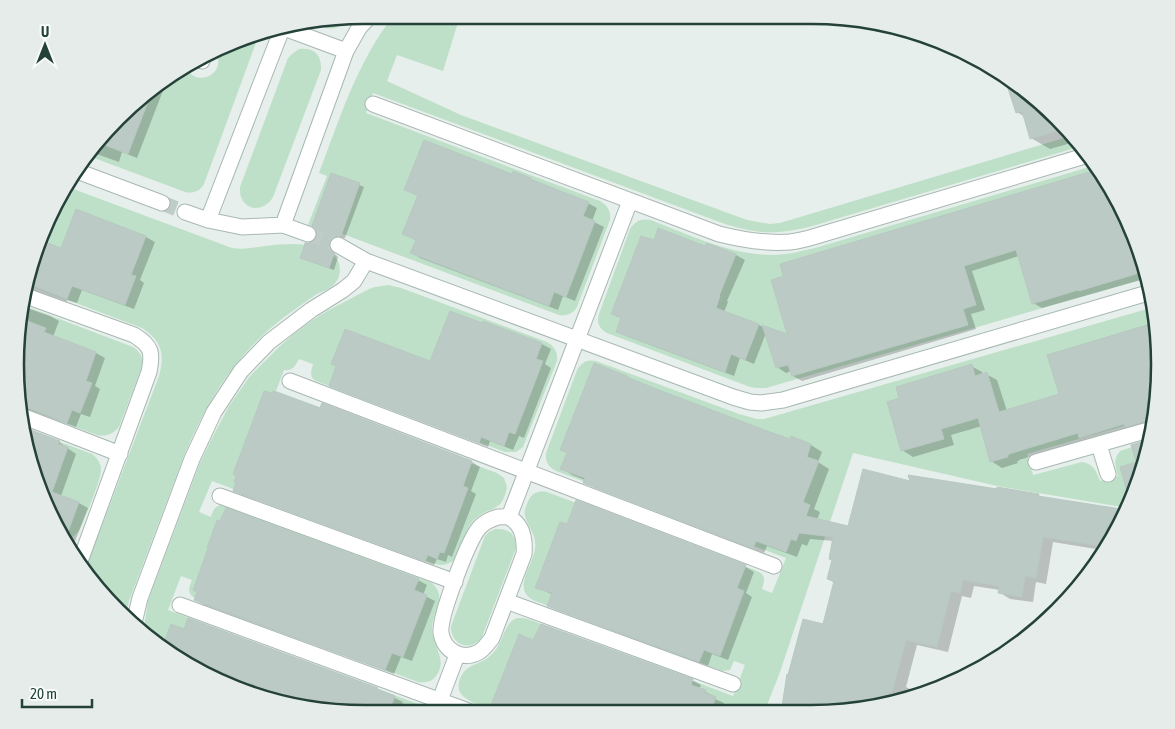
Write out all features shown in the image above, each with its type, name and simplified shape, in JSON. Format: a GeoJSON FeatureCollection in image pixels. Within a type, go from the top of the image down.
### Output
{"type":"FeatureCollection","features":[{"type":"Feature","properties":{"kind":"street"},"geometry":{"type":"LineString","coordinates":[[283,225],[346,51],[363,24]]}},
{"type":"Feature","properties":{"kind":"street"},"geometry":{"type":"LineString","coordinates":[[292,31],[346,51]]}},
{"type":"Feature","properties":{"kind":"street"},"geometry":{"type":"LineString","coordinates":[[208,220],[281,34]]}},
{"type":"Feature","properties":{"kind":"street"},"geometry":{"type":"LineString","coordinates":[[373,104],[719,234],[743,240],[764,242],[791,242],[813,237],[1081,157]]}},
{"type":"Feature","properties":{"kind":"street"},"geometry":{"type":"LineString","coordinates":[[82,173],[162,203]]}},
{"type":"Feature","properties":{"kind":"street"},"geometry":{"type":"LineString","coordinates":[[509,517],[630,200]]}},
{"type":"Feature","properties":{"kind":"street"},"geometry":{"type":"LineString","coordinates":[[185,212],[208,220],[242,227],[283,225],[308,234]]}},
{"type":"Feature","properties":{"kind":"street"},"geometry":{"type":"LineString","coordinates":[[338,245],[366,261],[733,397],[761,403],[783,400],[1144,294]]}},
{"type":"Feature","properties":{"kind":"street"},"geometry":{"type":"LineString","coordinates":[[136,617],[140,598],[189,467],[214,412],[241,371],[269,342],[311,310],[344,290],[354,281],[366,261]]}},
{"type":"Feature","properties":{"kind":"street"},"geometry":{"type":"LineString","coordinates":[[30,297],[134,335],[144,341],[150,348],[152,356],[149,372],[120,454],[79,551]]}},
{"type":"Feature","properties":{"kind":"street"},"geometry":{"type":"LineString","coordinates":[[290,382],[774,566]]}},
{"type":"Feature","properties":{"kind":"street"},"geometry":{"type":"LineString","coordinates":[[28,418],[120,454]]}},
{"type":"Feature","properties":{"kind":"street"},"geometry":{"type":"LineString","coordinates":[[1036,462],[1145,431]]}},
{"type":"Feature","properties":{"kind":"street"},"geometry":{"type":"LineString","coordinates":[[1099,445],[1108,474]]}},
{"type":"Feature","properties":{"kind":"street"},"geometry":{"type":"LineString","coordinates":[[220,496],[455,582]]}},
{"type":"Feature","properties":{"kind":"street"},"geometry":{"type":"LineString","coordinates":[[498,517],[509,517],[517,524],[523,533],[524,554],[492,638],[486,646],[473,654],[457,655],[443,642],[442,620],[455,582],[474,535],[480,526],[488,520],[498,517]]}},
{"type":"Feature","properties":{"kind":"street"},"geometry":{"type":"LineString","coordinates":[[506,601],[733,684]]}},
{"type":"Feature","properties":{"kind":"street"},"geometry":{"type":"LineString","coordinates":[[180,605],[453,705]]}},
{"type":"Feature","properties":{"kind":"street"},"geometry":{"type":"LineString","coordinates":[[440,700],[457,655]]}},
{"type":"Feature","properties":{"kind":"green space"},"geometry":{"type":"Polygon","coordinates":[[[342,24],[329,29],[322,27],[342,24]]]}},
{"type":"Feature","properties":{"kind":"green space"},"geometry":{"type":"Polygon","coordinates":[[[388,24],[458,24],[443,71],[397,55],[387,81],[461,115],[747,220],[770,224],[780,223],[1065,138],[1074,148],[809,227],[765,232],[722,223],[373,93],[366,113],[600,201],[607,207],[610,220],[577,307],[569,314],[559,315],[319,225],[318,228],[308,225],[327,176],[319,173],[342,111],[360,71],[388,24]]]}},
{"type":"Feature","properties":{"kind":"green space"},"geometry":{"type":"Polygon","coordinates":[[[256,42],[204,184],[198,190],[191,193],[185,192],[93,158],[108,140],[157,94],[189,72],[196,77],[203,78],[209,76],[217,67],[217,57],[256,42]]]}},
{"type":"Feature","properties":{"kind":"green space"},"geometry":{"type":"Polygon","coordinates":[[[299,49],[309,49],[316,53],[320,60],[321,70],[273,197],[263,207],[252,207],[243,201],[240,195],[240,187],[288,58],[299,49]]]}},
{"type":"Feature","properties":{"kind":"green space"},"geometry":{"type":"Polygon","coordinates":[[[1088,167],[1106,194],[1116,214],[1141,280],[766,388],[750,387],[607,333],[602,330],[598,323],[599,314],[630,229],[636,222],[641,220],[651,220],[695,238],[741,252],[773,255],[815,248],[1088,167]]]}},
{"type":"Feature","properties":{"kind":"green space"},"geometry":{"type":"Polygon","coordinates":[[[72,189],[232,248],[245,249],[301,244],[326,251],[338,260],[339,276],[334,284],[283,318],[251,347],[224,380],[202,416],[184,456],[127,608],[108,589],[88,563],[161,368],[162,355],[158,343],[142,328],[33,287],[50,234],[72,189]]]}},
{"type":"Feature","properties":{"kind":"green space"},"geometry":{"type":"Polygon","coordinates":[[[388,285],[401,288],[547,342],[554,347],[557,361],[523,447],[516,452],[505,452],[316,381],[311,376],[313,364],[299,359],[292,369],[284,370],[276,391],[497,473],[504,478],[507,487],[502,502],[473,521],[457,556],[454,560],[443,565],[435,564],[212,481],[199,512],[211,517],[215,508],[224,505],[432,583],[437,588],[439,594],[432,634],[440,658],[440,670],[432,680],[418,682],[193,597],[189,589],[192,580],[181,576],[168,610],[420,705],[342,705],[276,694],[234,679],[194,660],[144,625],[148,601],[200,463],[229,406],[250,376],[295,333],[327,311],[375,287],[388,285]]]}},
{"type":"Feature","properties":{"kind":"green space"},"geometry":{"type":"Polygon","coordinates":[[[29,307],[133,347],[140,354],[142,359],[141,369],[119,427],[109,434],[97,435],[27,409],[24,387],[24,342],[29,307]]]}},
{"type":"Feature","properties":{"kind":"green space"},"geometry":{"type":"Polygon","coordinates":[[[1147,309],[1151,342],[1151,387],[1147,419],[1027,454],[1033,475],[1082,462],[1092,466],[1100,481],[1118,476],[1115,463],[1120,451],[1142,444],[1133,474],[1120,507],[997,486],[853,453],[780,672],[767,705],[481,705],[465,698],[461,694],[459,683],[466,670],[486,659],[494,652],[507,627],[513,620],[518,618],[528,619],[733,696],[745,665],[734,661],[730,670],[722,671],[535,601],[528,596],[524,591],[524,584],[535,544],[534,535],[526,520],[525,510],[528,501],[534,494],[547,492],[756,571],[762,574],[764,578],[762,589],[772,593],[786,558],[556,471],[549,466],[546,459],[546,453],[577,370],[581,365],[590,360],[739,414],[764,419],[1147,309]]]}},
{"type":"Feature","properties":{"kind":"green space"},"geometry":{"type":"Polygon","coordinates":[[[30,431],[92,454],[100,464],[101,473],[93,498],[80,529],[72,537],[69,535],[50,495],[35,453],[30,431]]]}},
{"type":"Feature","properties":{"kind":"green space"},"geometry":{"type":"Polygon","coordinates":[[[495,529],[511,533],[515,539],[516,548],[482,637],[472,645],[462,645],[454,638],[451,626],[485,536],[495,529]]]}},
{"type":"Feature","properties":{"kind":"building"},"geometry":{"type":"Polygon","coordinates":[[[1007,86],[1035,108],[1058,131],[1030,139],[1022,111],[1016,113],[1007,86]]]}},
{"type":"Feature","properties":{"kind":"building"},"geometry":{"type":"Polygon","coordinates":[[[148,101],[128,154],[104,145],[148,101]]]}},
{"type":"Feature","properties":{"kind":"building"},"geometry":{"type":"Polygon","coordinates":[[[424,140],[512,174],[513,171],[589,202],[583,216],[595,221],[566,297],[554,292],[549,306],[410,253],[416,240],[402,234],[418,195],[404,190],[424,140]]]}},
{"type":"Feature","properties":{"kind":"building"},"geometry":{"type":"Polygon","coordinates":[[[1091,171],[1116,214],[1139,273],[1032,304],[1016,250],[964,266],[976,305],[963,309],[968,325],[792,376],[788,365],[776,368],[762,325],[787,334],[771,280],[783,276],[780,264],[1091,171]]]}},
{"type":"Feature","properties":{"kind":"building"},"geometry":{"type":"Polygon","coordinates":[[[331,173],[360,183],[341,236],[334,237],[330,241],[329,246],[334,254],[329,268],[300,258],[305,243],[314,241],[317,238],[317,232],[312,226],[331,173]]]}},
{"type":"Feature","properties":{"kind":"building"},"geometry":{"type":"Polygon","coordinates":[[[76,209],[146,236],[131,275],[136,276],[125,305],[72,286],[67,299],[33,286],[47,243],[61,248],[76,209]]]}},
{"type":"Feature","properties":{"kind":"building"},"geometry":{"type":"Polygon","coordinates":[[[658,228],[705,246],[707,243],[736,254],[716,308],[759,324],[745,360],[731,354],[725,372],[616,332],[621,318],[611,314],[641,236],[654,240],[658,228]]]}},
{"type":"Feature","properties":{"kind":"building"},"geometry":{"type":"Polygon","coordinates":[[[450,311],[542,343],[536,359],[543,361],[515,434],[509,432],[504,446],[481,437],[479,443],[329,386],[336,366],[331,364],[345,329],[430,361],[450,311]]]}},
{"type":"Feature","properties":{"kind":"building"},"geometry":{"type":"Polygon","coordinates":[[[27,321],[46,328],[44,332],[96,352],[86,381],[92,383],[80,413],[72,410],[67,423],[27,408],[24,387],[24,342],[27,321]]]}},
{"type":"Feature","properties":{"kind":"building"},"geometry":{"type":"Polygon","coordinates":[[[1149,325],[1151,342],[1151,387],[1146,421],[1125,427],[1124,424],[1079,438],[1078,433],[1009,454],[1007,455],[1008,457],[990,462],[978,418],[941,429],[944,439],[901,451],[887,402],[899,398],[896,387],[972,364],[975,376],[987,372],[999,412],[1059,394],[1047,355],[1149,325]]]}},
{"type":"Feature","properties":{"kind":"building"},"geometry":{"type":"Polygon","coordinates":[[[594,363],[770,432],[790,439],[791,436],[811,444],[807,457],[819,461],[803,502],[810,505],[806,516],[848,526],[863,469],[910,481],[908,475],[997,489],[997,487],[1039,494],[1038,496],[1119,509],[1099,546],[1043,537],[1036,578],[1025,576],[1022,597],[998,593],[999,586],[963,580],[960,593],[951,591],[937,647],[906,640],[889,696],[833,705],[782,705],[787,674],[803,619],[823,624],[834,581],[827,579],[832,560],[829,559],[833,537],[799,533],[796,541],[791,539],[786,552],[756,541],[753,548],[583,483],[585,478],[560,469],[567,453],[560,450],[594,363]]]}},
{"type":"Feature","properties":{"kind":"building"},"geometry":{"type":"Polygon","coordinates":[[[264,391],[272,393],[273,391],[320,408],[322,403],[472,461],[463,486],[468,488],[444,553],[440,552],[437,559],[428,555],[425,561],[233,491],[236,476],[233,474],[264,391]]]}},
{"type":"Feature","properties":{"kind":"building"},"geometry":{"type":"Polygon","coordinates":[[[30,430],[60,441],[58,444],[68,447],[52,492],[79,502],[68,533],[42,474],[30,430]]]}},
{"type":"Feature","properties":{"kind":"building"},"geometry":{"type":"Polygon","coordinates":[[[1143,442],[1140,453],[1127,490],[1120,467],[1136,462],[1131,445],[1143,442]]]}},
{"type":"Feature","properties":{"kind":"building"},"geometry":{"type":"Polygon","coordinates":[[[576,500],[746,565],[737,588],[744,591],[720,656],[704,650],[699,662],[547,606],[552,593],[535,588],[560,522],[567,524],[576,500]]]}},
{"type":"Feature","properties":{"kind":"building"},"geometry":{"type":"Polygon","coordinates":[[[226,508],[419,579],[414,590],[427,595],[403,657],[392,653],[385,670],[194,600],[197,592],[193,590],[207,548],[217,520],[220,521],[226,508]]]}},
{"type":"Feature","properties":{"kind":"building"},"geometry":{"type":"Polygon","coordinates":[[[188,618],[395,696],[391,705],[342,705],[276,694],[214,670],[194,660],[165,641],[171,624],[184,629],[188,618]]]}},
{"type":"Feature","properties":{"kind":"building"},"geometry":{"type":"Polygon","coordinates":[[[541,624],[693,679],[691,685],[706,690],[705,693],[716,697],[713,705],[491,705],[519,634],[533,640],[541,624]]]}},
{"type":"Feature","properties":{"kind":"tunnel"},"geometry":{"type":"LineString","coordinates":[[162,203],[185,212]]}},
{"type":"Feature","properties":{"kind":"tunnel"},"geometry":{"type":"LineString","coordinates":[[308,234],[338,245]]}}]}
